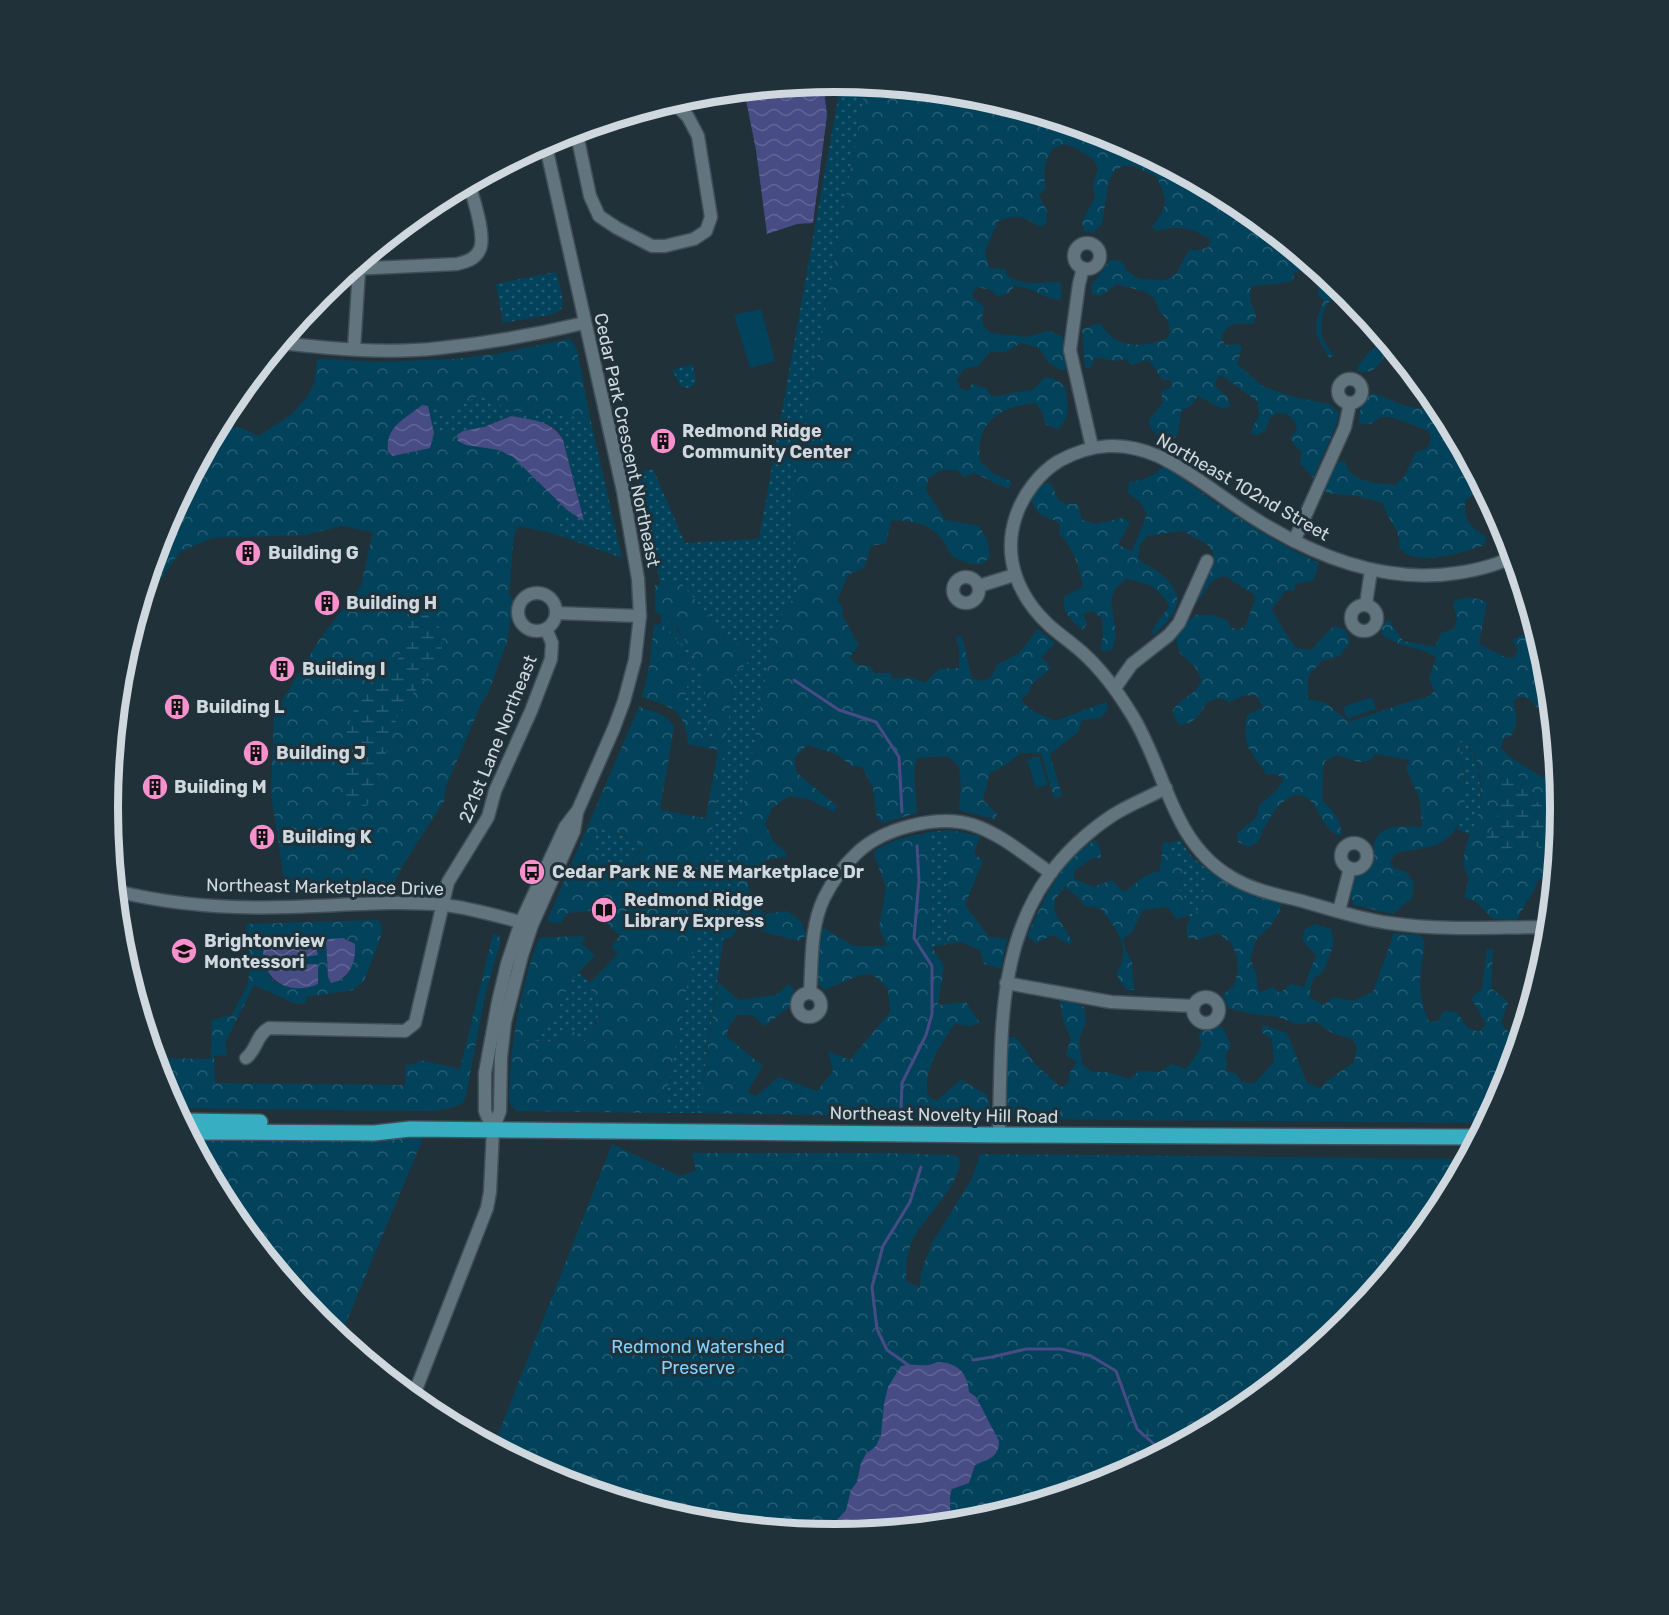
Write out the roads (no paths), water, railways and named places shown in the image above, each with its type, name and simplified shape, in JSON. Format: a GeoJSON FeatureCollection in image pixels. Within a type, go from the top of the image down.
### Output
{"type":"FeatureCollection","features":[{"type":"Feature","properties":{"kind":"main road","name":"Northeast Novelty Hill Road"},"geometry":{"type":"LineString","coordinates":[[191,1121],[379,1123],[410,1129]]}},
{"type":"Feature","properties":{"kind":"main road","name":"Northeast Novelty Hill Road"},"geometry":{"type":"LineString","coordinates":[[196,1132],[374,1133],[410,1129],[1470,1137]]}},
{"type":"Feature","properties":{"kind":"street"},"geometry":{"type":"LineString","coordinates":[[578,139],[591,196],[599,216],[652,246],[665,246],[694,239],[706,231],[710,223],[710,210],[698,136],[688,117],[680,109]]}},
{"type":"Feature","properties":{"kind":"street","name":"Cedar Park Crescent Northeast"},"geometry":{"type":"LineString","coordinates":[[416,1388],[487,1208],[493,1130],[485,1111],[485,1073],[507,964],[527,924],[565,827],[578,810],[624,701],[635,660],[640,616],[634,545],[547,152]]}},
{"type":"Feature","properties":{"kind":"street"},"geometry":{"type":"LineString","coordinates":[[362,269],[457,264],[472,259],[481,249],[481,234],[471,191]]}},
{"type":"Feature","properties":{"kind":"street"},"geometry":{"type":"LineString","coordinates":[[1083,268],[1070,350],[1092,447],[1048,468],[1025,495],[1012,527],[1011,562],[1014,575],[1024,596],[1036,612],[1048,625],[1082,652],[1115,688],[1146,740],[1179,821],[1191,841],[1215,868],[1251,888],[1371,920],[1451,928],[1540,927]]}},
{"type":"Feature","properties":{"kind":"street"},"geometry":{"type":"LineString","coordinates":[[354,350],[355,276]]}},
{"type":"Feature","properties":{"kind":"street"},"geometry":{"type":"LineString","coordinates":[[289,344],[354,350],[439,349],[585,323]]}},
{"type":"Feature","properties":{"kind":"street"},"geometry":{"type":"LineString","coordinates":[[1294,542],[1345,427],[1350,404]]}},
{"type":"Feature","properties":{"kind":"street","name":"Northeast 102nd Street"},"geometry":{"type":"LineString","coordinates":[[1092,447],[1102,445],[1124,447],[1158,456],[1294,542],[1319,554],[1371,570],[1422,576],[1443,575],[1474,571],[1506,560]]}},
{"type":"Feature","properties":{"kind":"street"},"geometry":{"type":"LineString","coordinates":[[1115,688],[1132,664],[1169,635],[1179,623],[1207,561]]}},
{"type":"Feature","properties":{"kind":"street"},"geometry":{"type":"LineString","coordinates":[[1366,604],[1371,570]]}},
{"type":"Feature","properties":{"kind":"street"},"geometry":{"type":"LineString","coordinates":[[979,586],[1014,575]]}},
{"type":"Feature","properties":{"kind":"street","name":"221st Lane Northeast"},"geometry":{"type":"LineString","coordinates":[[246,1058],[252,1053],[259,1036],[269,1028],[405,1031],[415,1023],[448,882],[488,817],[495,791],[531,711],[551,659],[552,643],[546,629],[533,630],[522,624],[518,611],[523,600],[532,594],[544,594],[554,602],[556,613]]}},
{"type":"Feature","properties":{"kind":"street"},"geometry":{"type":"LineString","coordinates":[[546,629],[555,620],[556,613],[640,616]]}},
{"type":"Feature","properties":{"kind":"street"},"geometry":{"type":"LineString","coordinates":[[999,1135],[1002,1014],[1013,952],[1026,918],[1050,873],[1077,844],[1114,815],[1166,788]]}},
{"type":"Feature","properties":{"kind":"street"},"geometry":{"type":"LineString","coordinates":[[810,993],[814,936],[824,899],[834,881],[857,853],[894,832],[911,825],[938,821],[971,824],[991,832],[1050,873]]}},
{"type":"Feature","properties":{"kind":"street"},"geometry":{"type":"LineString","coordinates":[[1339,911],[1350,868]]}},
{"type":"Feature","properties":{"kind":"street","name":"Northeast Marketplace Drive"},"geometry":{"type":"LineString","coordinates":[[124,892],[170,901],[228,907],[407,903],[444,905],[480,911],[527,924]]}},
{"type":"Feature","properties":{"kind":"street"},"geometry":{"type":"LineString","coordinates":[[1006,983],[1112,1002],[1193,1006]]}},
{"type":"Feature","properties":{"kind":"water"},"geometry":{"type":"Polygon","coordinates":[[[824,92],[827,115],[813,223],[797,224],[767,234],[756,150],[746,98],[824,92]]]}},
{"type":"Feature","properties":{"kind":"water"},"geometry":{"type":"Polygon","coordinates":[[[422,405],[428,406],[434,433],[430,448],[393,456],[388,452],[388,443],[393,430],[397,424],[422,405]]]}},
{"type":"Feature","properties":{"kind":"water"},"geometry":{"type":"Polygon","coordinates":[[[511,416],[541,422],[559,433],[563,440],[584,521],[567,510],[513,457],[499,450],[466,445],[458,441],[457,435],[463,431],[484,427],[511,416]]]}},
{"type":"Feature","properties":{"kind":"water"},"geometry":{"type":"Polygon","coordinates":[[[343,938],[355,944],[353,963],[343,978],[331,983],[328,977],[326,941],[343,938]]]}},
{"type":"Feature","properties":{"kind":"water"},"geometry":{"type":"Polygon","coordinates":[[[314,940],[318,955],[288,961],[290,965],[318,965],[318,984],[296,988],[278,982],[271,976],[263,957],[264,945],[314,940]]]}},
{"type":"Feature","properties":{"kind":"water"},"geometry":{"type":"Polygon","coordinates":[[[944,1362],[960,1370],[966,1379],[969,1392],[976,1397],[999,1441],[997,1451],[992,1457],[975,1465],[969,1483],[952,1489],[949,1514],[881,1522],[836,1524],[846,1510],[851,1490],[857,1482],[861,1463],[866,1454],[876,1446],[881,1435],[888,1387],[901,1366],[944,1362]]]}},
{"type":"Feature","properties":{"kind":"waterway"},"geometry":{"type":"LineString","coordinates":[[794,680],[839,710],[876,722],[899,757],[902,812]]}},
{"type":"Feature","properties":{"kind":"waterway"},"geometry":{"type":"LineString","coordinates":[[901,1110],[902,1083],[926,1035],[932,1014],[932,966],[914,938],[919,880],[917,846]]}},
{"type":"Feature","properties":{"kind":"waterway"},"geometry":{"type":"LineString","coordinates":[[911,1367],[887,1350],[877,1329],[872,1287],[883,1246],[910,1202],[921,1167]]}},
{"type":"Feature","properties":{"kind":"waterway"},"geometry":{"type":"LineString","coordinates":[[973,1360],[1026,1349],[1061,1349],[1091,1356],[1116,1371],[1137,1429],[1157,1447]]}},
{"type":"Feature","properties":{"kind":"place","name":"Redmond Ridge Community Center"},"geometry":{"type":"Point","coordinates":[663,441]}},
{"type":"Feature","properties":{"kind":"place","name":"Building G"},"geometry":{"type":"Point","coordinates":[248,553]}},
{"type":"Feature","properties":{"kind":"place","name":"Building H"},"geometry":{"type":"Point","coordinates":[327,603]}},
{"type":"Feature","properties":{"kind":"place","name":"Building I"},"geometry":{"type":"Point","coordinates":[282,669]}},
{"type":"Feature","properties":{"kind":"place","name":"Building L"},"geometry":{"type":"Point","coordinates":[177,707]}},
{"type":"Feature","properties":{"kind":"place","name":"Building J"},"geometry":{"type":"Point","coordinates":[256,753]}},
{"type":"Feature","properties":{"kind":"place","name":"Building M"},"geometry":{"type":"Point","coordinates":[155,787]}},
{"type":"Feature","properties":{"kind":"place","name":"Building K"},"geometry":{"type":"Point","coordinates":[262,837]}},
{"type":"Feature","properties":{"kind":"place","name":"Cedar Park NE & NE Marketplace Dr"},"geometry":{"type":"Point","coordinates":[532,872]}},
{"type":"Feature","properties":{"kind":"place","name":"Redmond Ridge Library Express"},"geometry":{"type":"Point","coordinates":[604,910]}},
{"type":"Feature","properties":{"kind":"place","name":"Brightonview Montessori"},"geometry":{"type":"Point","coordinates":[184,951]}},
{"type":"Feature","properties":{"kind":"park label","name":"Redmond Watershed Preserve"},"geometry":{"type":"Point","coordinates":[698,1357]}}]}
